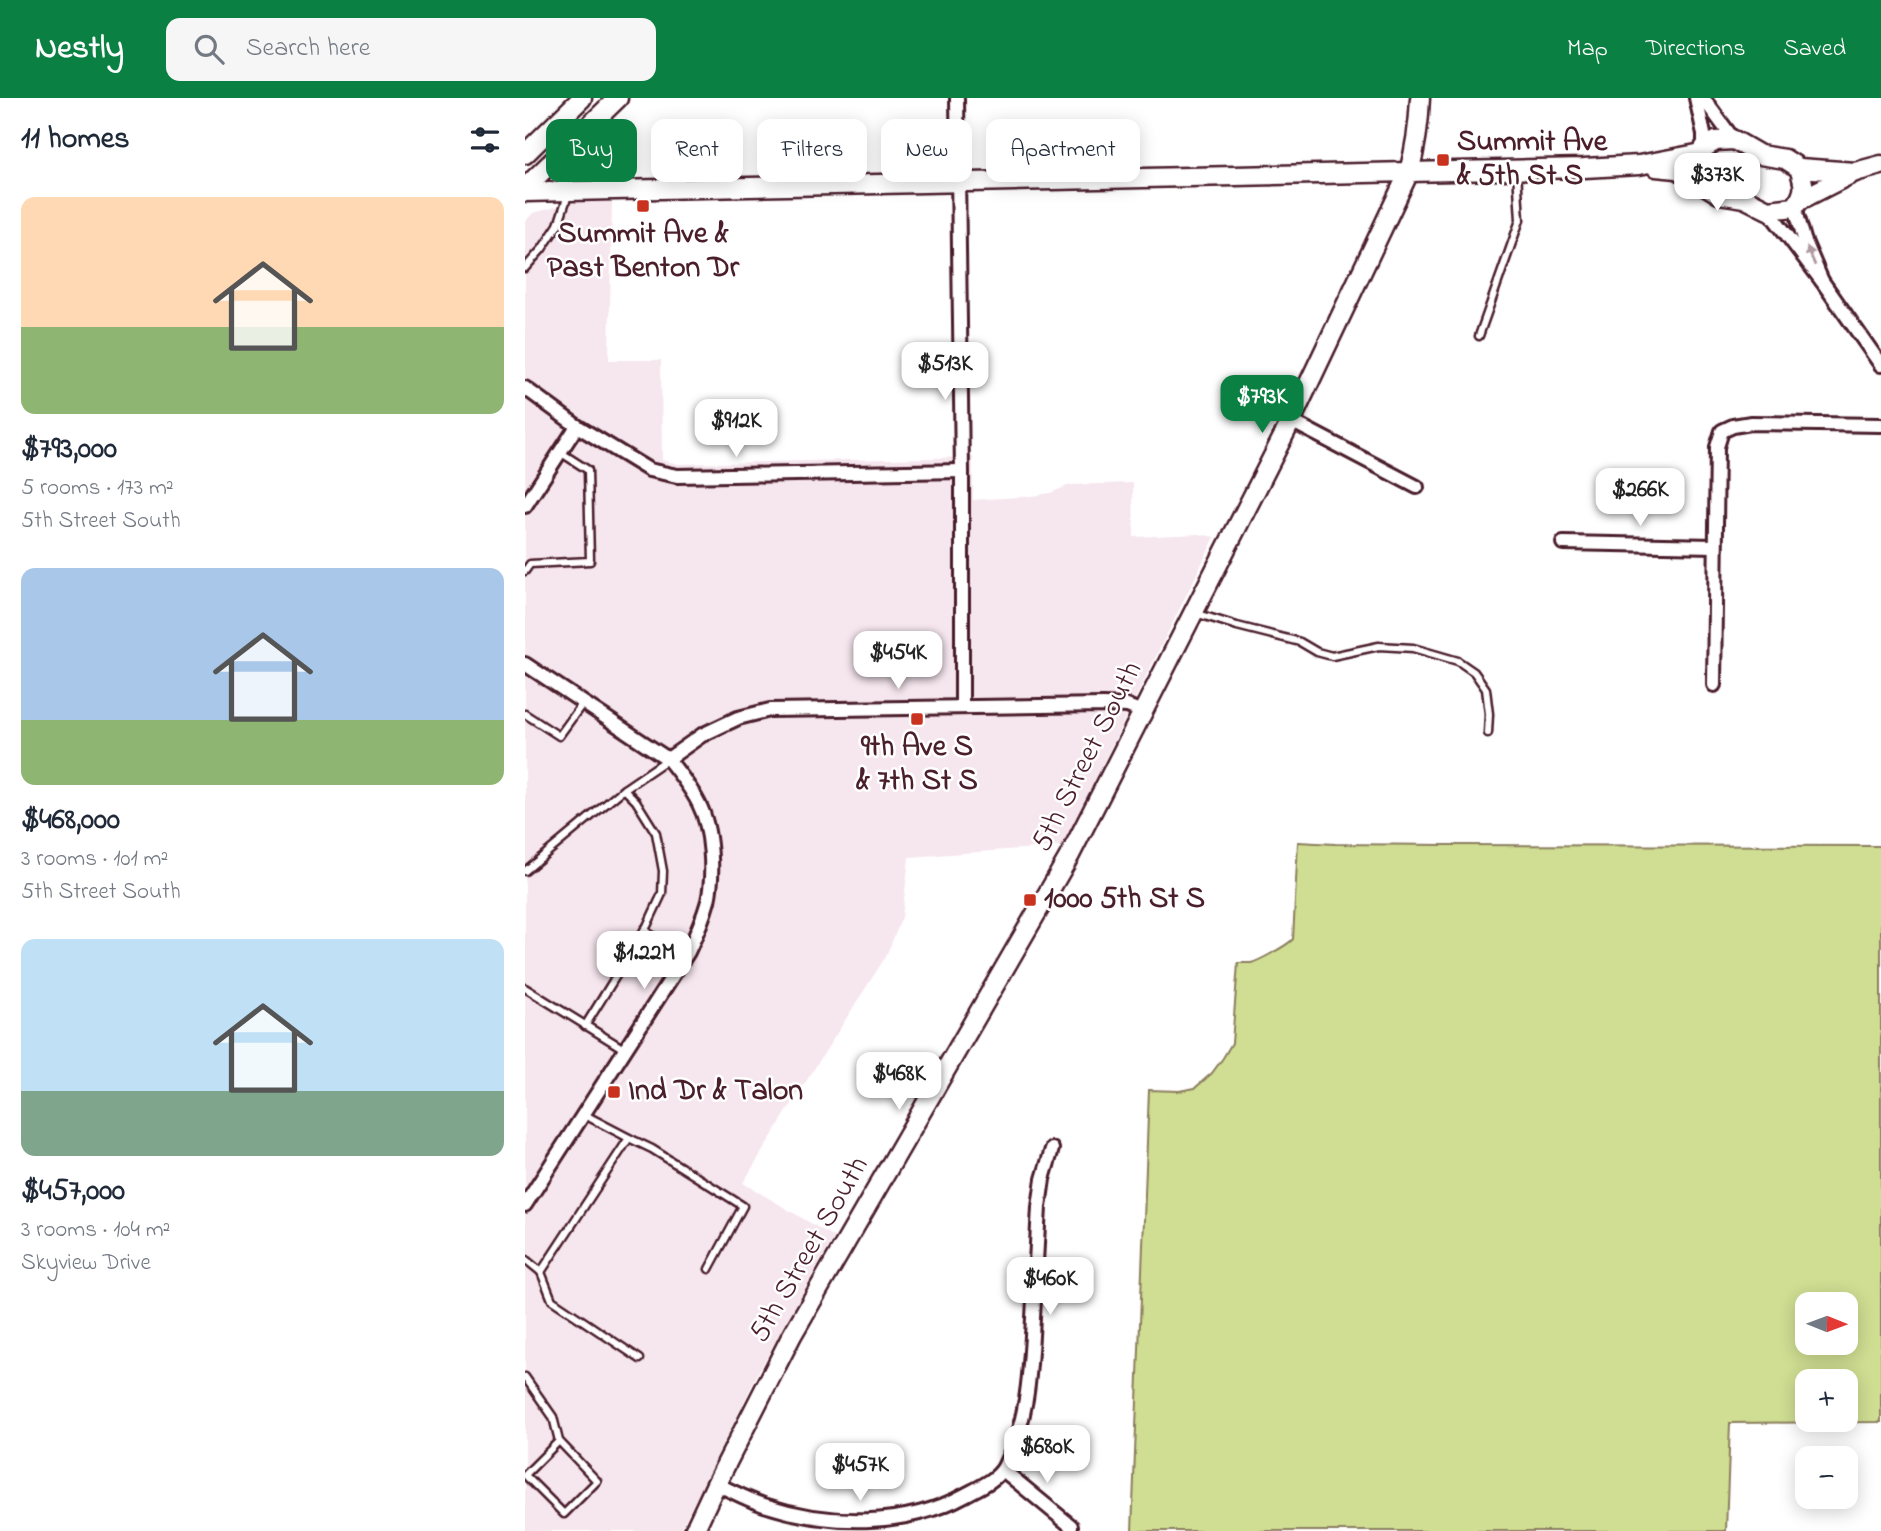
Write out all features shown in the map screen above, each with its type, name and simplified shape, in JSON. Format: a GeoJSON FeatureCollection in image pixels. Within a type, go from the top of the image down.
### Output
{"type":"FeatureCollection","features":[{"type":"Feature","properties":{"kind":"street"},"geometry":{"type":"LineString","coordinates":[[525,154],[582,98]]}},
{"type":"Feature","properties":{"kind":"street"},"geometry":{"type":"LineString","coordinates":[[596,119],[618,98]]}},
{"type":"Feature","properties":{"kind":"street"},"geometry":{"type":"LineString","coordinates":[[957,98],[962,707]]}},
{"type":"Feature","properties":{"kind":"street","name":"5th Street South"},"geometry":{"type":"LineString","coordinates":[[694,1531],[792,1335],[1070,855],[1143,712],[1290,421],[1409,172],[1415,150],[1420,98]]}},
{"type":"Feature","properties":{"kind":"street"},"geometry":{"type":"LineString","coordinates":[[1696,98],[1704,134],[1698,169],[1703,184]]}},
{"type":"Feature","properties":{"kind":"street"},"geometry":{"type":"LineString","coordinates":[[1703,98],[1734,140],[1760,155],[1785,159],[1799,168],[1855,172]]}},
{"type":"Feature","properties":{"kind":"street"},"geometry":{"type":"LineString","coordinates":[[1639,165],[1703,151],[1716,141],[1734,140]]}},
{"type":"Feature","properties":{"kind":"street"},"geometry":{"type":"LineString","coordinates":[[525,190],[958,183],[1639,165],[1677,169],[1719,194],[1744,198],[1768,210],[1881,365]]}},
{"type":"Feature","properties":{"kind":"street"},"geometry":{"type":"LineString","coordinates":[[1768,210],[1798,204],[1855,172],[1881,165],[1881,171]]}},
{"type":"Feature","properties":{"kind":"street"},"geometry":{"type":"LineString","coordinates":[[1799,168],[1805,186],[1798,204],[1804,239],[1822,281]]}},
{"type":"Feature","properties":{"kind":"street"},"geometry":{"type":"LineString","coordinates":[[525,190],[546,169]]}},
{"type":"Feature","properties":{"kind":"street"},"geometry":{"type":"LineString","coordinates":[[607,182],[623,190]]}},
{"type":"Feature","properties":{"kind":"street"},"geometry":{"type":"LineString","coordinates":[[525,388],[577,426],[649,470],[677,476],[962,471]]}},
{"type":"Feature","properties":{"kind":"street"},"geometry":{"type":"LineString","coordinates":[[1290,421],[1417,487]]}},
{"type":"Feature","properties":{"kind":"street"},"geometry":{"type":"LineString","coordinates":[[1714,685],[1717,447],[1722,431],[1751,423],[1881,425]]}},
{"type":"Feature","properties":{"kind":"street"},"geometry":{"type":"LineString","coordinates":[[525,506],[577,426]]}},
{"type":"Feature","properties":{"kind":"street"},"geometry":{"type":"LineString","coordinates":[[1563,542],[1715,546]]}},
{"type":"Feature","properties":{"kind":"street"},"geometry":{"type":"LineString","coordinates":[[525,664],[668,759],[685,780],[701,807],[709,835],[711,866],[709,897],[703,919],[685,957],[525,1205]]}},
{"type":"Feature","properties":{"kind":"street"},"geometry":{"type":"LineString","coordinates":[[668,759],[702,734],[738,718],[770,710],[1103,705],[1127,706],[1143,712]]}},
{"type":"Feature","properties":{"kind":"street"},"geometry":{"type":"LineString","coordinates":[[716,1484],[763,1505],[800,1514],[826,1519],[879,1520],[944,1505],[985,1484],[1003,1470],[1021,1423],[1030,1384],[1039,1207],[1043,1179],[1052,1149]]}},
{"type":"Feature","properties":{"kind":"street"},"geometry":{"type":"LineString","coordinates":[[1003,1470],[1071,1526]]}},
{"type":"Feature","properties":{"kind":"lane"},"geometry":{"type":"LineString","coordinates":[[1479,336],[1520,220],[1517,170]]}},
{"type":"Feature","properties":{"kind":"lane"},"geometry":{"type":"LineString","coordinates":[[525,268],[558,225],[570,191]]}},
{"type":"Feature","properties":{"kind":"lane"},"geometry":{"type":"LineString","coordinates":[[525,571],[530,564],[590,561],[588,470],[560,452]]}},
{"type":"Feature","properties":{"kind":"lane"},"geometry":{"type":"LineString","coordinates":[[1193,613],[1300,642],[1317,652],[1332,656],[1379,646],[1413,649],[1458,661],[1474,672],[1486,689],[1488,733]]}},
{"type":"Feature","properties":{"kind":"lane"},"geometry":{"type":"LineString","coordinates":[[525,714],[559,736],[583,703]]}},
{"type":"Feature","properties":{"kind":"lane"},"geometry":{"type":"LineString","coordinates":[[525,871],[624,789],[668,759]]}},
{"type":"Feature","properties":{"kind":"lane"},"geometry":{"type":"LineString","coordinates":[[585,1026],[644,930],[662,894],[663,871],[656,833],[636,801],[624,789]]}},
{"type":"Feature","properties":{"kind":"lane"},"geometry":{"type":"LineString","coordinates":[[644,930],[685,957]]}},
{"type":"Feature","properties":{"kind":"lane"},"geometry":{"type":"LineString","coordinates":[[525,988],[625,1050]]}},
{"type":"Feature","properties":{"kind":"lane"},"geometry":{"type":"LineString","coordinates":[[583,1114],[652,1149],[743,1206],[709,1269]]}},
{"type":"Feature","properties":{"kind":"lane"},"geometry":{"type":"LineString","coordinates":[[541,1272],[629,1138]]}},
{"type":"Feature","properties":{"kind":"lane"},"geometry":{"type":"LineString","coordinates":[[525,1259],[541,1272],[552,1300],[640,1359]]}},
{"type":"Feature","properties":{"kind":"lane"},"geometry":{"type":"LineString","coordinates":[[525,1377],[553,1417],[559,1441],[597,1481],[564,1514],[525,1475],[559,1441]]}},
{"type":"Feature","properties":{"kind":"shaded area"},"geometry":{"type":"Polygon","coordinates":[[[576,202],[612,202],[609,360],[661,360],[662,460],[678,464],[973,457],[973,500],[1032,496],[1050,493],[1070,485],[1133,483],[1134,537],[1199,534],[1215,537],[1062,846],[909,857],[902,917],[886,956],[743,1183],[834,1237],[761,1367],[680,1531],[525,1531],[525,222],[533,213],[576,202]]]}},
{"type":"Feature","properties":{"kind":"green space"},"geometry":{"type":"Polygon","coordinates":[[[1298,842],[1881,846],[1881,1422],[1858,1422],[1858,1369],[1795,1369],[1795,1423],[1730,1423],[1726,1531],[1132,1531],[1149,1090],[1179,1091],[1195,1088],[1212,1073],[1232,1043],[1238,963],[1255,962],[1293,939],[1298,842]]]}},
{"type":"Feature","properties":{"kind":"place","name":"Summit Ave & 5th St S"},"geometry":{"type":"Point","coordinates":[1443,160]}},
{"type":"Feature","properties":{"kind":"place","name":"Summit Ave & Past Benton Dr"},"geometry":{"type":"Point","coordinates":[643,206]}},
{"type":"Feature","properties":{"kind":"place","name":"9th Ave S & 7th St S"},"geometry":{"type":"Point","coordinates":[917,719]}},
{"type":"Feature","properties":{"kind":"place","name":"1000 5th St S"},"geometry":{"type":"Point","coordinates":[1030,900]}},
{"type":"Feature","properties":{"kind":"place","name":"Ind Dr & Talon"},"geometry":{"type":"Point","coordinates":[614,1092]}}]}
